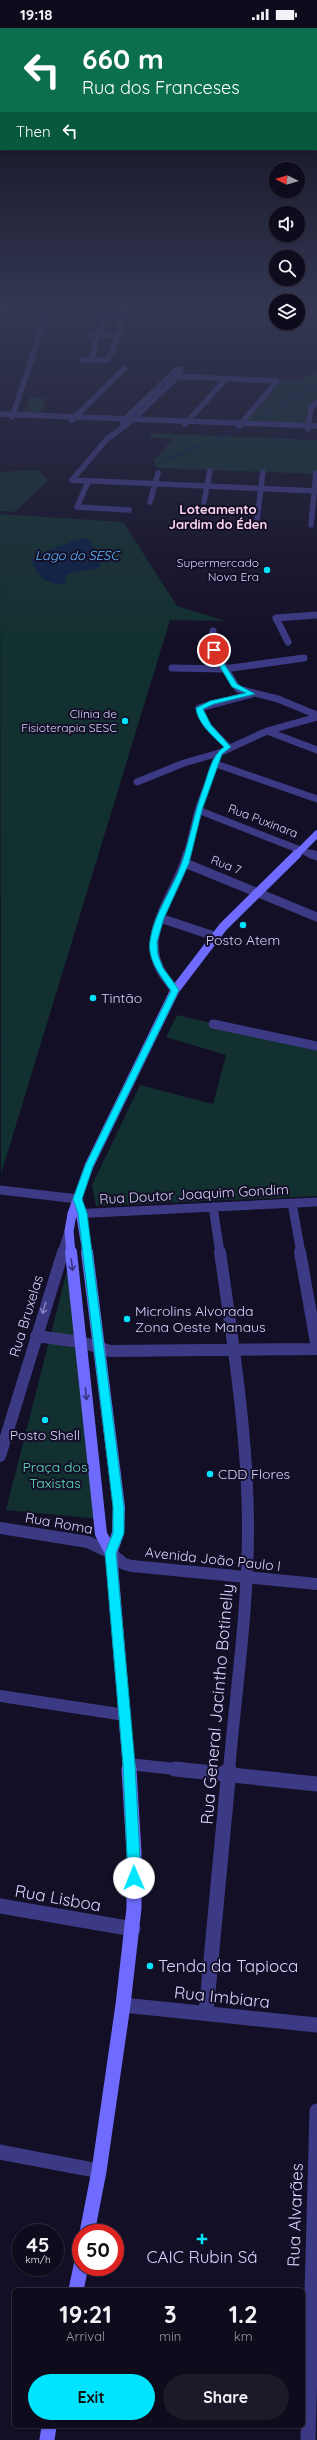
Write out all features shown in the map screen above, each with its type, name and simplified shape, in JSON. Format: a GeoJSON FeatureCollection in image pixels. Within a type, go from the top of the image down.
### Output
{"type":"FeatureCollection","features":[{"type":"Feature","properties":{"kind":"main road"},"geometry":{"type":"LineString","coordinates":[[111,1553],[118,1533],[120,1521],[100,1349],[77,1214],[78,1199],[89,1166],[175,990],[191,964],[214,936],[257,891],[317,834]]}},
{"type":"Feature","properties":{"kind":"main road"},"geometry":{"type":"LineString","coordinates":[[77,1214],[69,1231],[101,1534],[111,1553],[129,1764],[134,1853],[133,1929],[99,2171],[89,2224]]}},
{"type":"Feature","properties":{"kind":"main road"},"geometry":{"type":"LineString","coordinates":[[76,2288],[79,2276]]}},
{"type":"Feature","properties":{"kind":"main road"},"geometry":{"type":"LineString","coordinates":[[47,2440],[49,2428]]}},
{"type":"Feature","properties":{"kind":"street"},"geometry":{"type":"LineString","coordinates":[[126,423],[72,480],[88,482],[316,491]]}},
{"type":"Feature","properties":{"kind":"street"},"geometry":{"type":"LineString","coordinates":[[200,423],[317,428]]}},
{"type":"Feature","properties":{"kind":"street"},"geometry":{"type":"LineString","coordinates":[[308,427],[309,423]]}},
{"type":"Feature","properties":{"kind":"street"},"geometry":{"type":"LineString","coordinates":[[204,502],[210,470]]}},
{"type":"Feature","properties":{"kind":"street"},"geometry":{"type":"LineString","coordinates":[[257,520],[263,472]]}},
{"type":"Feature","properties":{"kind":"street"},"geometry":{"type":"LineString","coordinates":[[150,502],[158,473]]}},
{"type":"Feature","properties":{"kind":"street"},"geometry":{"type":"LineString","coordinates":[[311,525],[316,491],[316,473]]}},
{"type":"Feature","properties":{"kind":"street"},"geometry":{"type":"LineString","coordinates":[[88,482],[77,507],[129,510]]}},
{"type":"Feature","properties":{"kind":"street"},"geometry":{"type":"LineString","coordinates":[[288,642],[275,619],[317,615]]}},
{"type":"Feature","properties":{"kind":"street"},"geometry":{"type":"LineString","coordinates":[[213,631],[211,645],[234,685],[252,694],[278,699],[317,716]]}},
{"type":"Feature","properties":{"kind":"street"},"geometry":{"type":"LineString","coordinates":[[172,668],[224,669],[304,658]]}},
{"type":"Feature","properties":{"kind":"street"},"geometry":{"type":"LineString","coordinates":[[228,747],[219,740],[200,714],[201,706],[252,694]]}},
{"type":"Feature","properties":{"kind":"street"},"geometry":{"type":"LineString","coordinates":[[137,782],[184,763],[219,753],[228,747],[267,732],[317,716]]}},
{"type":"Feature","properties":{"kind":"street"},"geometry":{"type":"LineString","coordinates":[[267,732],[317,750]]}},
{"type":"Feature","properties":{"kind":"street"},"geometry":{"type":"LineString","coordinates":[[175,990],[159,968],[155,955],[154,942],[160,918],[185,863],[198,810],[219,753]]}},
{"type":"Feature","properties":{"kind":"street"},"geometry":{"type":"LineString","coordinates":[[216,764],[317,799]]}},
{"type":"Feature","properties":{"kind":"street","name":"Rua Puxinara"},"geometry":{"type":"LineString","coordinates":[[198,810],[317,856]]}},
{"type":"Feature","properties":{"kind":"street","name":"Rua 7"},"geometry":{"type":"LineString","coordinates":[[185,863],[257,891],[317,917]]}},
{"type":"Feature","properties":{"kind":"street"},"geometry":{"type":"LineString","coordinates":[[160,918],[214,936]]}},
{"type":"Feature","properties":{"kind":"street"},"geometry":{"type":"LineString","coordinates":[[213,1024],[317,1046]]}},
{"type":"Feature","properties":{"kind":"street"},"geometry":{"type":"LineString","coordinates":[[0,1190],[78,1199]]}},
{"type":"Feature","properties":{"kind":"street","name":"Rua Doutor Joaquim Gondim"},"geometry":{"type":"LineString","coordinates":[[77,1214],[317,1202]]}},
{"type":"Feature","properties":{"kind":"street"},"geometry":{"type":"LineString","coordinates":[[36,1336],[81,1342],[100,1349],[233,1350],[317,1348],[292,1203]]}},
{"type":"Feature","properties":{"kind":"street","name":"Rua General Jacintho Botinelly"},"geometry":{"type":"LineString","coordinates":[[206,2013],[229,1775],[246,1577],[248,1528],[246,1471],[233,1350],[213,1207]]}},
{"type":"Feature","properties":{"kind":"street","name":"Rua Bruxelas"},"geometry":{"type":"LineString","coordinates":[[0,1456],[69,1231]]}},
{"type":"Feature","properties":{"kind":"street","name":"Rua Roma"},"geometry":{"type":"LineString","coordinates":[[0,1528],[88,1542],[111,1553]]}},
{"type":"Feature","properties":{"kind":"street","name":"Avenida João Paulo I"},"geometry":{"type":"LineString","coordinates":[[111,1553],[124,1564],[132,1566],[317,1584]]}},
{"type":"Feature","properties":{"kind":"street"},"geometry":{"type":"LineString","coordinates":[[0,1696],[125,1715]]}},
{"type":"Feature","properties":{"kind":"street"},"geometry":{"type":"LineString","coordinates":[[129,1764],[317,1784]]}},
{"type":"Feature","properties":{"kind":"street","name":"Rua Lisboa"},"geometry":{"type":"LineString","coordinates":[[0,1906],[133,1929]]}},
{"type":"Feature","properties":{"kind":"street","name":"Rua Imbiara"},"geometry":{"type":"LineString","coordinates":[[123,2005],[317,2025]]}},
{"type":"Feature","properties":{"kind":"street","name":"Rua Alvarães"},"geometry":{"type":"LineString","coordinates":[[308,2440],[317,2111]]}},
{"type":"Feature","properties":{"kind":"street"},"geometry":{"type":"LineString","coordinates":[[0,2152],[99,2171]]}},
{"type":"Feature","properties":{"kind":"green space"},"geometry":{"type":"Polygon","coordinates":[[[244,423],[307,423],[305,426],[244,423]]]}},
{"type":"Feature","properties":{"kind":"green space"},"geometry":{"type":"Polygon","coordinates":[[[150,433],[317,440],[317,474],[158,468],[153,461],[173,439],[150,437],[150,433]]]}},
{"type":"Feature","properties":{"kind":"green space"},"geometry":{"type":"Polygon","coordinates":[[[37,470],[48,480],[15,512],[0,511],[0,472],[37,470]]]}},
{"type":"Feature","properties":{"kind":"green space"},"geometry":{"type":"Polygon","coordinates":[[[0,514],[123,522],[177,606],[226,621],[170,620],[1,1174],[0,514]]]}},
{"type":"Feature","properties":{"kind":"green space"},"geometry":{"type":"Polygon","coordinates":[[[177,1015],[317,1047],[317,1196],[96,1206],[92,1185],[140,1085],[213,1104],[226,1055],[166,1037],[177,1015]]]}},
{"type":"Feature","properties":{"kind":"green space","name":"Praça dos Taxistas"},"geometry":{"type":"Polygon","coordinates":[[[73,1247],[98,1519],[6,1510],[73,1247]]]}},
{"type":"Feature","properties":{"kind":"water","name":"Lago do SESC"},"geometry":{"type":"Polygon","coordinates":[[[87,538],[94,548],[101,566],[92,570],[70,573],[66,575],[65,583],[59,584],[48,582],[35,570],[32,559],[37,555],[76,540],[87,538]]]}},
{"type":"Feature","properties":{"kind":"waterway"},"geometry":{"type":"LineString","coordinates":[[159,463],[247,425]]}},
{"type":"Feature","properties":{"kind":"place","name":"Supermercado Nova Era"},"geometry":{"type":"Point","coordinates":[267,570]}},
{"type":"Feature","properties":{"kind":"place","name":"Clínia de Fisioterapia SESC"},"geometry":{"type":"Point","coordinates":[125,721]}},
{"type":"Feature","properties":{"kind":"place","name":"Posto Atem"},"geometry":{"type":"Point","coordinates":[243,925]}},
{"type":"Feature","properties":{"kind":"place","name":"Tintão"},"geometry":{"type":"Point","coordinates":[93,998]}},
{"type":"Feature","properties":{"kind":"place","name":"Microlins Alvorada Zona Oeste Manaus"},"geometry":{"type":"Point","coordinates":[127,1319]}},
{"type":"Feature","properties":{"kind":"place","name":"Posto Shell"},"geometry":{"type":"Point","coordinates":[45,1420]}},
{"type":"Feature","properties":{"kind":"place","name":"CDD Flores"},"geometry":{"type":"Point","coordinates":[210,1474]}},
{"type":"Feature","properties":{"kind":"place","name":"Tenda da Tapioca"},"geometry":{"type":"Point","coordinates":[150,1966]}},
{"type":"Feature","properties":{"kind":"place","name":"CAIC Rubin Sá"},"geometry":{"type":"Point","coordinates":[202,2239]}},
{"type":"Feature","properties":{"kind":"district","name":"Loteamento Jardim do Éden"},"geometry":{"type":"Point","coordinates":[218,516]}},
{"type":"Feature","properties":{"kind":"route"},"geometry":{"type":"LineString","coordinates":[[134,1878],[129,1764],[111,1553],[118,1533],[120,1521],[119,1507],[95,1306],[82,1213],[78,1199],[81,1186],[89,1166],[175,990],[159,968],[155,955],[154,942],[156,929],[185,863],[198,810],[219,753],[228,747],[219,740],[200,714],[199,708],[212,703],[252,694],[238,689],[234,685],[214,650]]}}]}
